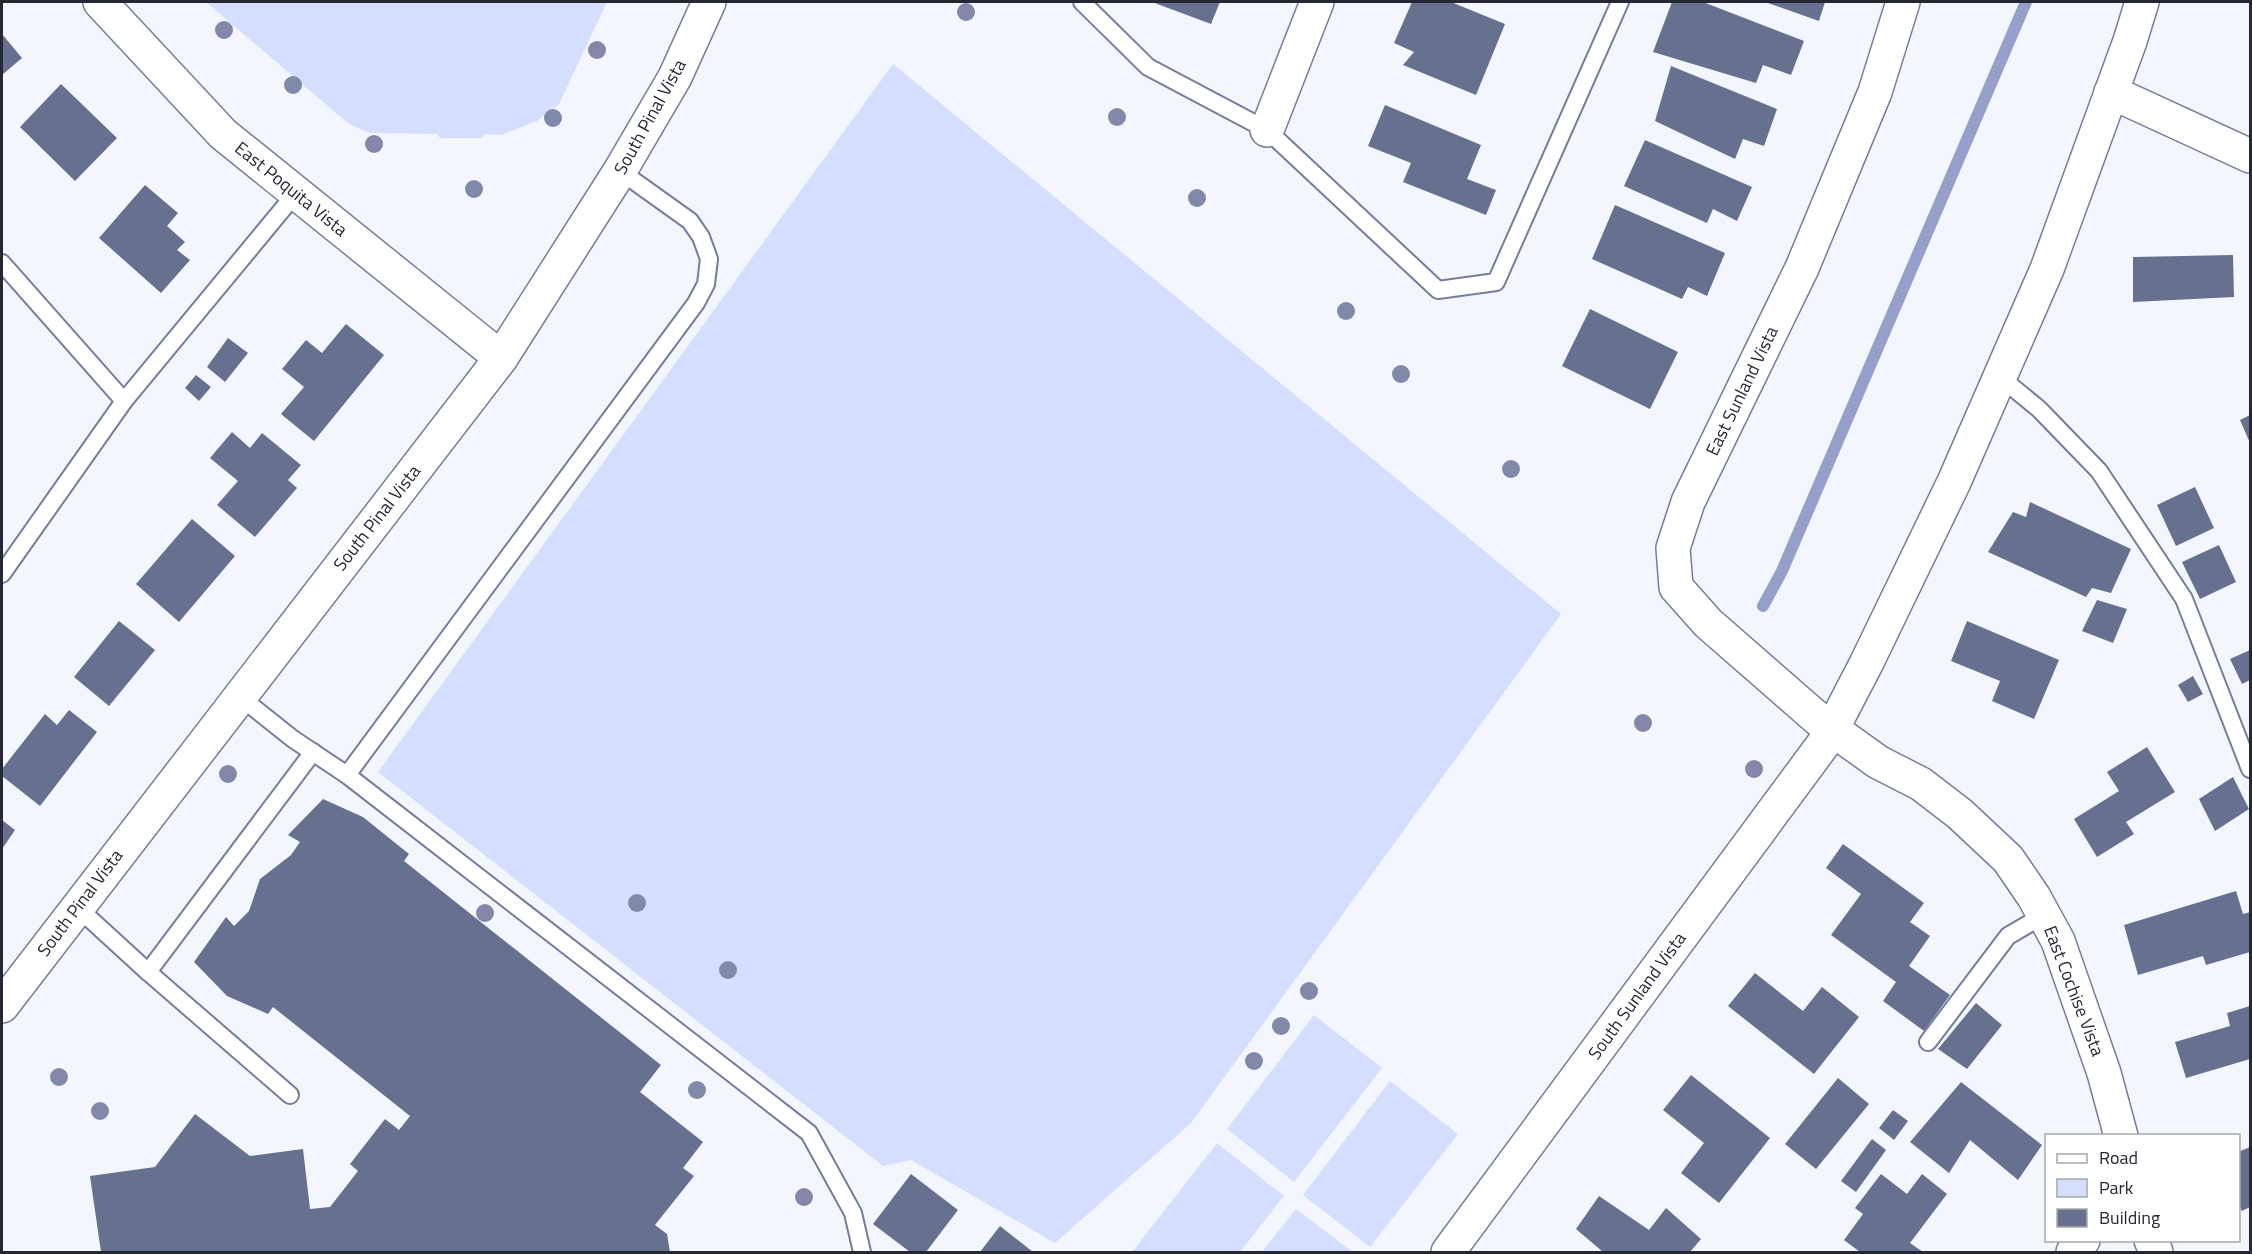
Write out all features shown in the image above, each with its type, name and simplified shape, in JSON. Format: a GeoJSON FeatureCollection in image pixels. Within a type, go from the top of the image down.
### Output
{"type":"FeatureCollection","features":[{"type":"Feature","properties":{"kind":"street","name":"East Poquita Vista"},"geometry":{"type":"LineString","coordinates":[[100,2],[224,134],[501,358]]}},
{"type":"Feature","properties":{"kind":"street","name":"South Pinal Vista"},"geometry":{"type":"LineString","coordinates":[[2,1006],[501,358],[620,171],[675,76],[709,2]]}},
{"type":"Feature","properties":{"kind":"street"},"geometry":{"type":"LineString","coordinates":[[1267,130],[1317,2]]}},
{"type":"Feature","properties":{"kind":"street","name":"East Sunland Vista"},"geometry":{"type":"LineString","coordinates":[[1829,734],[1708,623],[1676,587],[1673,548],[1688,502],[1806,257],[1875,92],[1903,2]]}},
{"type":"Feature","properties":{"kind":"street"},"geometry":{"type":"LineString","coordinates":[[1829,734],[1866,664],[1949,493],[2047,269],[2142,2]]}},
{"type":"Feature","properties":{"kind":"street"},"geometry":{"type":"LineString","coordinates":[[2111,92],[2250,156]]}},
{"type":"Feature","properties":{"kind":"street","name":"East Cochise Vista"},"geometry":{"type":"LineString","coordinates":[[1829,734],[1921,784],[1960,814],[2008,859],[2058,941],[2104,1073],[2120,1134]]}},
{"type":"Feature","properties":{"kind":"street","name":"South Sunland Vista"},"geometry":{"type":"LineString","coordinates":[[1448,1252],[1829,734]]}},
{"type":"Feature","properties":{"kind":"lane"},"geometry":{"type":"LineString","coordinates":[[1082,2],[1148,67],[1267,130],[1438,290],[1496,282],[1620,2]]}},
{"type":"Feature","properties":{"kind":"lane"},"geometry":{"type":"LineString","coordinates":[[347,775],[696,303],[706,284],[709,259],[701,237],[690,221],[620,171]]}},
{"type":"Feature","properties":{"kind":"lane"},"geometry":{"type":"LineString","coordinates":[[2,574],[124,401],[296,193]]}},
{"type":"Feature","properties":{"kind":"lane"},"geometry":{"type":"LineString","coordinates":[[2,263],[124,401]]}},
{"type":"Feature","properties":{"kind":"lane"},"geometry":{"type":"LineString","coordinates":[[2000,377],[2039,409],[2099,471],[2184,599],[2250,769]]}},
{"type":"Feature","properties":{"kind":"lane"},"geometry":{"type":"LineString","coordinates":[[239,696],[347,775],[809,1133],[854,1213],[862,1252]]}},
{"type":"Feature","properties":{"kind":"lane"},"geometry":{"type":"LineString","coordinates":[[148,972],[313,752]]}},
{"type":"Feature","properties":{"kind":"lane"},"geometry":{"type":"LineString","coordinates":[[77,907],[290,1095]]}},
{"type":"Feature","properties":{"kind":"lane"},"geometry":{"type":"LineString","coordinates":[[1929,1042],[2008,936],[2044,915]]}},
{"type":"Feature","properties":{"kind":"green space"},"geometry":{"type":"Polygon","coordinates":[[[206,2],[607,2],[559,104],[537,121],[501,135],[484,134],[482,138],[440,138],[437,134],[370,133],[349,124],[206,2]]]}},
{"type":"Feature","properties":{"kind":"green space"},"geometry":{"type":"Polygon","coordinates":[[[893,64],[1561,614],[1191,1123],[1055,1243],[911,1160],[883,1166],[378,772],[893,64]]]}},
{"type":"Feature","properties":{"kind":"green space"},"geometry":{"type":"Polygon","coordinates":[[[1314,1015],[1382,1068],[1294,1182],[1227,1129],[1314,1015]]]}},
{"type":"Feature","properties":{"kind":"green space"},"geometry":{"type":"Polygon","coordinates":[[[1390,1081],[1458,1134],[1370,1247],[1303,1195],[1390,1081]]]}},
{"type":"Feature","properties":{"kind":"green space"},"geometry":{"type":"Polygon","coordinates":[[[1217,1143],[1284,1196],[1240,1252],[1132,1252],[1217,1143]]]}},
{"type":"Feature","properties":{"kind":"green space"},"geometry":{"type":"Polygon","coordinates":[[[1296,1209],[1353,1252],[1262,1252],[1296,1209]]]}},
{"type":"Feature","properties":{"kind":"building"},"geometry":{"type":"Polygon","coordinates":[[[1152,2],[1220,2],[1211,24],[1152,2]]]}},
{"type":"Feature","properties":{"kind":"building"},"geometry":{"type":"Polygon","coordinates":[[[1412,2],[1451,2],[1505,24],[1476,95],[1403,65],[1414,52],[1394,43],[1412,2]]]}},
{"type":"Feature","properties":{"kind":"building"},"geometry":{"type":"Polygon","coordinates":[[[1672,2],[1703,2],[1804,41],[1791,75],[1763,65],[1756,83],[1653,52],[1672,2]]]}},
{"type":"Feature","properties":{"kind":"building"},"geometry":{"type":"Polygon","coordinates":[[[1765,2],[1825,2],[1819,21],[1765,2]]]}},
{"type":"Feature","properties":{"kind":"building"},"geometry":{"type":"Polygon","coordinates":[[[2,34],[22,58],[2,75],[2,34]]]}},
{"type":"Feature","properties":{"kind":"building"},"geometry":{"type":"Polygon","coordinates":[[[1671,66],[1777,109],[1764,146],[1743,139],[1735,159],[1655,121],[1671,66]]]}},
{"type":"Feature","properties":{"kind":"building"},"geometry":{"type":"Polygon","coordinates":[[[61,84],[117,138],[75,181],[20,127],[61,84]]]}},
{"type":"Feature","properties":{"kind":"building"},"geometry":{"type":"Polygon","coordinates":[[[1385,105],[1481,145],[1467,179],[1496,190],[1486,215],[1403,182],[1411,163],[1368,146],[1385,105]]]}},
{"type":"Feature","properties":{"kind":"building"},"geometry":{"type":"Polygon","coordinates":[[[1645,140],[1752,187],[1737,221],[1713,209],[1707,223],[1624,186],[1645,140]]]}},
{"type":"Feature","properties":{"kind":"building"},"geometry":{"type":"Polygon","coordinates":[[[145,185],[178,213],[167,226],[185,242],[177,250],[190,260],[161,293],[99,238],[145,185]]]}},
{"type":"Feature","properties":{"kind":"building"},"geometry":{"type":"Polygon","coordinates":[[[1615,205],[1725,253],[1707,296],[1688,287],[1682,299],[1592,259],[1615,205]]]}},
{"type":"Feature","properties":{"kind":"building"},"geometry":{"type":"Polygon","coordinates":[[[2233,255],[2234,297],[2133,302],[2133,257],[2233,255]]]}},
{"type":"Feature","properties":{"kind":"building"},"geometry":{"type":"Polygon","coordinates":[[[1590,309],[1678,352],[1650,409],[1562,366],[1590,309]]]}},
{"type":"Feature","properties":{"kind":"building"},"geometry":{"type":"Polygon","coordinates":[[[346,324],[384,355],[314,441],[281,414],[304,387],[282,369],[306,340],[322,353],[346,324]]]}},
{"type":"Feature","properties":{"kind":"building"},"geometry":{"type":"Polygon","coordinates":[[[228,338],[248,353],[225,382],[207,367],[228,338]]]}},
{"type":"Feature","properties":{"kind":"building"},"geometry":{"type":"Polygon","coordinates":[[[196,375],[211,387],[199,401],[185,388],[196,375]]]}},
{"type":"Feature","properties":{"kind":"building"},"geometry":{"type":"Polygon","coordinates":[[[2250,415],[2250,443],[2240,420],[2250,415]]]}},
{"type":"Feature","properties":{"kind":"building"},"geometry":{"type":"Polygon","coordinates":[[[232,432],[250,448],[262,433],[301,465],[288,480],[297,488],[255,537],[217,505],[238,481],[210,458],[232,432]]]}},
{"type":"Feature","properties":{"kind":"building"},"geometry":{"type":"Polygon","coordinates":[[[2195,487],[2214,528],[2176,546],[2157,505],[2195,487]]]}},
{"type":"Feature","properties":{"kind":"building"},"geometry":{"type":"Polygon","coordinates":[[[2030,502],[2131,549],[2111,593],[2092,588],[2086,597],[1988,552],[2013,512],[2026,517],[2030,502]]]}},
{"type":"Feature","properties":{"kind":"building"},"geometry":{"type":"Polygon","coordinates":[[[192,519],[235,556],[179,622],[136,584],[192,519]]]}},
{"type":"Feature","properties":{"kind":"building"},"geometry":{"type":"Polygon","coordinates":[[[2219,545],[2236,582],[2200,599],[2182,562],[2219,545]]]}},
{"type":"Feature","properties":{"kind":"building"},"geometry":{"type":"Polygon","coordinates":[[[2097,600],[2127,609],[2113,643],[2082,631],[2097,600]]]}},
{"type":"Feature","properties":{"kind":"building"},"geometry":{"type":"Polygon","coordinates":[[[119,621],[155,650],[109,706],[74,677],[119,621]]]}},
{"type":"Feature","properties":{"kind":"building"},"geometry":{"type":"Polygon","coordinates":[[[1967,621],[2059,660],[2034,719],[1992,701],[2000,681],[1951,661],[1967,621]]]}},
{"type":"Feature","properties":{"kind":"building"},"geometry":{"type":"Polygon","coordinates":[[[2250,650],[2250,680],[2242,684],[2230,659],[2250,650]]]}},
{"type":"Feature","properties":{"kind":"building"},"geometry":{"type":"Polygon","coordinates":[[[2193,676],[2203,694],[2188,702],[2178,685],[2193,676]]]}},
{"type":"Feature","properties":{"kind":"building"},"geometry":{"type":"Polygon","coordinates":[[[69,710],[97,732],[40,806],[2,776],[2,769],[45,714],[57,725],[69,710]]]}},
{"type":"Feature","properties":{"kind":"building"},"geometry":{"type":"Polygon","coordinates":[[[2147,747],[2175,792],[2126,822],[2134,834],[2097,857],[2074,819],[2119,791],[2107,772],[2147,747]]]}},
{"type":"Feature","properties":{"kind":"building"},"geometry":{"type":"Polygon","coordinates":[[[2233,777],[2249,809],[2215,831],[2199,799],[2233,777]]]}},
{"type":"Feature","properties":{"kind":"building"},"geometry":{"type":"Polygon","coordinates":[[[323,799],[363,817],[409,854],[404,861],[661,1065],[640,1092],[703,1142],[683,1168],[694,1176],[655,1225],[667,1234],[670,1252],[101,1252],[90,1176],[155,1167],[195,1114],[250,1156],[303,1149],[310,1209],[330,1207],[358,1171],[350,1164],[385,1119],[399,1130],[410,1116],[273,1007],[268,1014],[227,996],[194,962],[226,917],[234,926],[249,911],[260,879],[291,855],[300,842],[288,835],[323,799]]]}},
{"type":"Feature","properties":{"kind":"building"},"geometry":{"type":"Polygon","coordinates":[[[2,820],[15,830],[2,849],[2,820]]]}},
{"type":"Feature","properties":{"kind":"building"},"geometry":{"type":"Polygon","coordinates":[[[1843,844],[1924,903],[1910,922],[1930,936],[1909,966],[1950,995],[1924,1031],[1883,1001],[1896,982],[1831,935],[1861,894],[1826,868],[1843,844]]]}},
{"type":"Feature","properties":{"kind":"building"},"geometry":{"type":"Polygon","coordinates":[[[2236,891],[2243,914],[2250,912],[2250,952],[2206,965],[2203,956],[2138,975],[2124,925],[2236,891]]]}},
{"type":"Feature","properties":{"kind":"building"},"geometry":{"type":"Polygon","coordinates":[[[1755,973],[1803,1011],[1822,987],[1859,1017],[1814,1074],[1728,1006],[1755,973]]]}},
{"type":"Feature","properties":{"kind":"building"},"geometry":{"type":"Polygon","coordinates":[[[1976,1003],[2002,1025],[1967,1069],[1938,1049],[1976,1003]]]}},
{"type":"Feature","properties":{"kind":"building"},"geometry":{"type":"Polygon","coordinates":[[[2250,1006],[2250,1059],[2186,1078],[2175,1042],[2230,1026],[2227,1013],[2250,1006]]]}},
{"type":"Feature","properties":{"kind":"building"},"geometry":{"type":"Polygon","coordinates":[[[1691,1075],[1770,1138],[1719,1203],[1681,1173],[1704,1143],[1663,1110],[1691,1075]]]}},
{"type":"Feature","properties":{"kind":"building"},"geometry":{"type":"Polygon","coordinates":[[[1838,1078],[1869,1104],[1816,1169],[1785,1144],[1838,1078]]]}},
{"type":"Feature","properties":{"kind":"building"},"geometry":{"type":"Polygon","coordinates":[[[1961,1082],[2042,1145],[2018,1180],[1970,1140],[1949,1173],[1910,1142],[1961,1082]]]}},
{"type":"Feature","properties":{"kind":"building"},"geometry":{"type":"Polygon","coordinates":[[[1893,1110],[1908,1121],[1894,1140],[1879,1128],[1893,1110]]]}},
{"type":"Feature","properties":{"kind":"building"},"geometry":{"type":"Polygon","coordinates":[[[1872,1139],[1886,1150],[1856,1192],[1841,1181],[1872,1139]]]}},
{"type":"Feature","properties":{"kind":"building"},"geometry":{"type":"Polygon","coordinates":[[[2250,1147],[2250,1207],[2242,1211],[2240,1208],[2240,1151],[2250,1147]]]}},
{"type":"Feature","properties":{"kind":"building"},"geometry":{"type":"Polygon","coordinates":[[[911,1174],[958,1210],[926,1252],[910,1252],[873,1224],[911,1174]]]}},
{"type":"Feature","properties":{"kind":"building"},"geometry":{"type":"Polygon","coordinates":[[[1881,1174],[1907,1194],[1922,1174],[1947,1194],[1910,1243],[1923,1252],[1860,1252],[1844,1240],[1863,1214],[1855,1208],[1881,1174]]]}},
{"type":"Feature","properties":{"kind":"building"},"geometry":{"type":"Polygon","coordinates":[[[1599,1196],[1649,1230],[1666,1208],[1701,1239],[1690,1252],[1603,1252],[1576,1229],[1599,1196]]]}},
{"type":"Feature","properties":{"kind":"building"},"geometry":{"type":"Polygon","coordinates":[[[1000,1226],[1033,1252],[980,1252],[1000,1226]]]}},
{"type":"Feature","properties":{"kind":"waterway"},"geometry":{"type":"LineString","coordinates":[[1763,606],[1782,571],[2026,2]]}}]}
